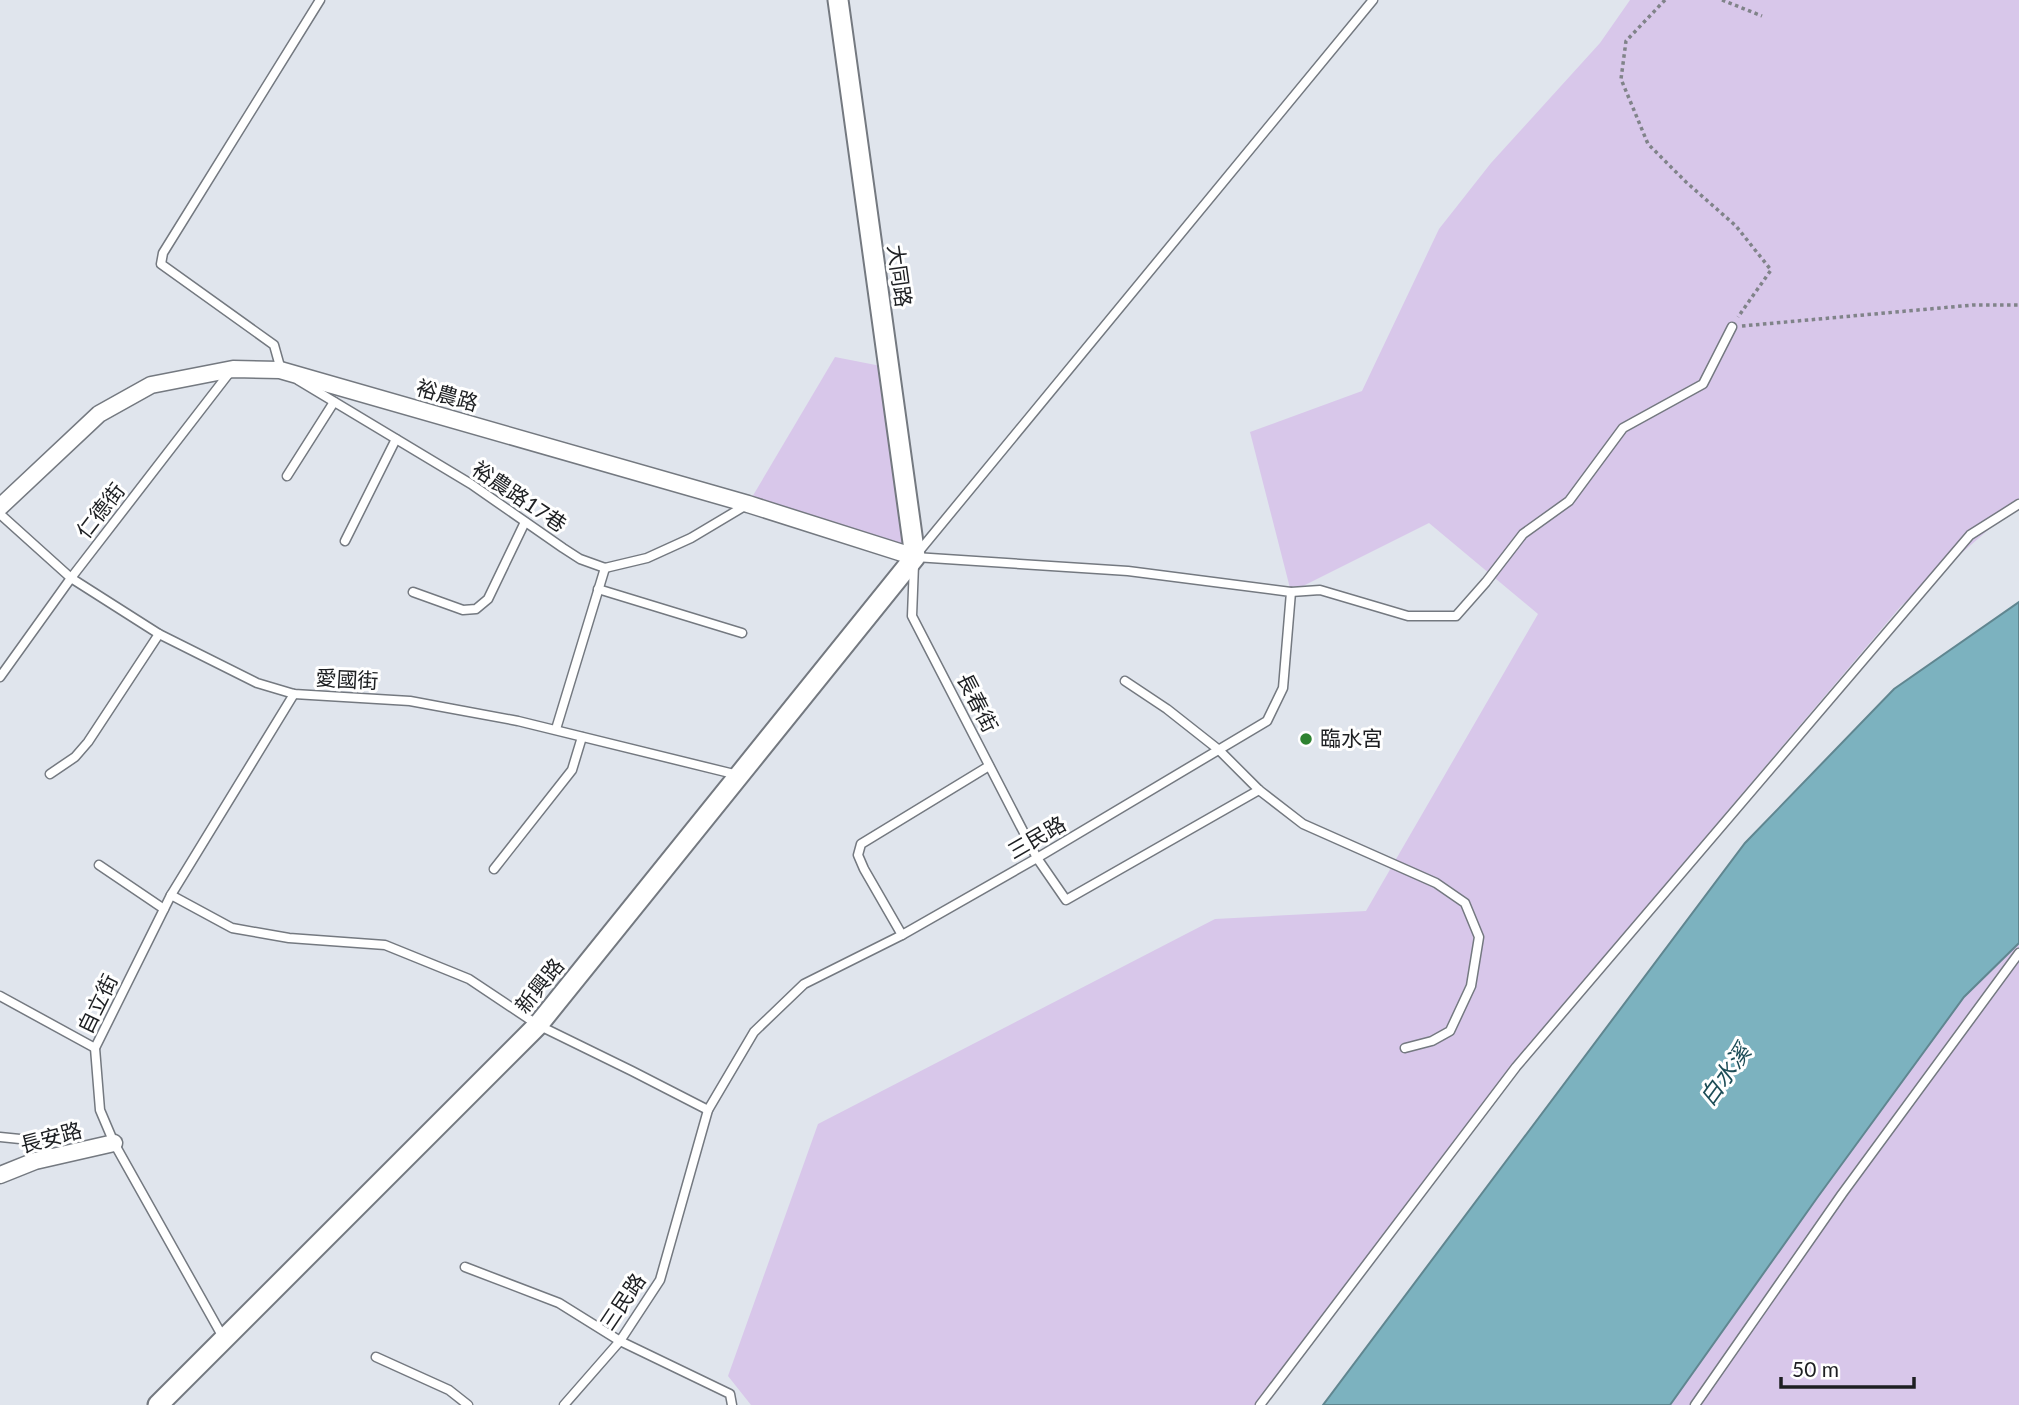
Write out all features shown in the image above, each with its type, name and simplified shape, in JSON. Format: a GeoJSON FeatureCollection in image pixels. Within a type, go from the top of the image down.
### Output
{"type":"FeatureCollection","features":[{"type":"Feature","properties":{"kind":"street","name":"大同路"},"geometry":{"type":"LineString","coordinates":[[838,0],[915,557]]}},
{"type":"Feature","properties":{"kind":"street","name":"裕農路"},"geometry":{"type":"LineString","coordinates":[[0,507],[99,414],[151,385],[233,369],[280,370],[748,504],[915,557]]}},
{"type":"Feature","properties":{"kind":"street","name":"新興路"},"geometry":{"type":"LineString","coordinates":[[166,1402],[224,1340],[538,1025],[915,557]]}},
{"type":"Feature","properties":{"kind":"street","name":"長安路"},"geometry":{"type":"LineString","coordinates":[[0,1175],[35,1161],[114,1143]]}},
{"type":"Feature","properties":{"kind":"lane"},"geometry":{"type":"LineString","coordinates":[[280,370],[274,345],[161,264],[163,253],[320,0]]}},
{"type":"Feature","properties":{"kind":"lane"},"geometry":{"type":"LineString","coordinates":[[915,557],[1373,0]]}},
{"type":"Feature","properties":{"kind":"lane"},"geometry":{"type":"LineString","coordinates":[[915,557],[1128,571],[1291,592],[1320,590],[1408,617],[1456,616],[1523,534],[1569,500],[1623,428],[1703,384],[1732,327]]}},
{"type":"Feature","properties":{"kind":"lane","name":"仁德街"},"geometry":{"type":"LineString","coordinates":[[0,677],[71,578],[233,369]]}},
{"type":"Feature","properties":{"kind":"lane","name":"裕農路17巷"},"geometry":{"type":"LineString","coordinates":[[280,370],[471,484],[580,559],[604,568]]}},
{"type":"Feature","properties":{"kind":"lane"},"geometry":{"type":"LineString","coordinates":[[287,476],[334,402]]}},
{"type":"Feature","properties":{"kind":"lane"},"geometry":{"type":"LineString","coordinates":[[345,541],[396,439]]}},
{"type":"Feature","properties":{"kind":"lane"},"geometry":{"type":"LineString","coordinates":[[556,729],[604,568],[647,558],[691,538],[748,504]]}},
{"type":"Feature","properties":{"kind":"lane"},"geometry":{"type":"LineString","coordinates":[[1260,1405],[1525,1057],[1970,535],[2019,504]]}},
{"type":"Feature","properties":{"kind":"lane","name":"愛國街"},"geometry":{"type":"LineString","coordinates":[[0,514],[71,578],[159,634],[257,683],[294,694],[410,701],[556,729],[738,775]]}},
{"type":"Feature","properties":{"kind":"lane"},"geometry":{"type":"LineString","coordinates":[[413,592],[463,610],[477,608],[488,599],[525,522]]}},
{"type":"Feature","properties":{"kind":"lane","name":"長春街"},"geometry":{"type":"LineString","coordinates":[[915,557],[912,616],[1037,858],[1066,900],[1259,790]]}},
{"type":"Feature","properties":{"kind":"lane"},"geometry":{"type":"LineString","coordinates":[[598,589],[742,633]]}},
{"type":"Feature","properties":{"kind":"lane","name":"三民路"},"geometry":{"type":"LineString","coordinates":[[565,1405],[620,1341],[660,1280],[708,1110],[754,1032],[804,984],[902,935],[1267,721],[1283,688],[1291,592]]}},
{"type":"Feature","properties":{"kind":"lane"},"geometry":{"type":"LineString","coordinates":[[50,774],[75,757],[88,742],[159,634]]}},
{"type":"Feature","properties":{"kind":"lane"},"geometry":{"type":"LineString","coordinates":[[1125,681],[1167,709],[1219,750],[1259,790],[1303,824],[1436,883],[1465,903],[1479,937],[1471,986],[1450,1031],[1432,1041],[1405,1048]]}},
{"type":"Feature","properties":{"kind":"lane","name":"自立街"},"geometry":{"type":"LineString","coordinates":[[224,1340],[114,1143],[100,1110],[95,1048],[171,895],[294,694]]}},
{"type":"Feature","properties":{"kind":"lane"},"geometry":{"type":"LineString","coordinates":[[494,869],[572,771],[582,737]]}},
{"type":"Feature","properties":{"kind":"lane"},"geometry":{"type":"LineString","coordinates":[[902,935],[864,869],[858,855],[861,844],[989,766]]}},
{"type":"Feature","properties":{"kind":"lane"},"geometry":{"type":"LineString","coordinates":[[99,865],[164,909]]}},
{"type":"Feature","properties":{"kind":"lane"},"geometry":{"type":"LineString","coordinates":[[171,895],[232,928],[289,937],[385,944],[469,979],[538,1025],[708,1110]]}},
{"type":"Feature","properties":{"kind":"lane"},"geometry":{"type":"LineString","coordinates":[[1695,1405],[1842,1194],[2019,953]]}},
{"type":"Feature","properties":{"kind":"lane"},"geometry":{"type":"LineString","coordinates":[[0,996],[95,1048]]}},
{"type":"Feature","properties":{"kind":"lane"},"geometry":{"type":"LineString","coordinates":[[0,1137],[20,1139],[57,1156]]}},
{"type":"Feature","properties":{"kind":"lane"},"geometry":{"type":"LineString","coordinates":[[465,1267],[559,1303],[620,1341],[730,1394],[732,1405]]}},
{"type":"Feature","properties":{"kind":"lane"},"geometry":{"type":"LineString","coordinates":[[376,1357],[449,1390],[468,1405]]}},
{"type":"Feature","properties":{"kind":"path"},"geometry":{"type":"LineString","coordinates":[[1665,0],[1626,41],[1621,79],[1648,145],[1736,226],[1771,270],[1732,327]]}},
{"type":"Feature","properties":{"kind":"path"},"geometry":{"type":"LineString","coordinates":[[1722,0],[1762,16]]}},
{"type":"Feature","properties":{"kind":"path"},"geometry":{"type":"LineString","coordinates":[[1732,327],[1973,305],[2019,305]]}},
{"type":"Feature","properties":{"kind":"shaded area"},"geometry":{"type":"Polygon","coordinates":[[[1630,0],[2019,0],[2019,503],[1901,606],[1630,926],[1474,1122],[1265,1405],[751,1405],[728,1376],[818,1124],[1215,919],[1366,911],[1538,614],[1429,523],[1291,592],[1250,432],[1362,391],[1439,229],[1491,163],[1600,43],[1630,0]]]}},
{"type":"Feature","properties":{"kind":"shaded area"},"geometry":{"type":"Polygon","coordinates":[[[835,357],[891,368],[911,552],[748,504],[835,357]]]}},
{"type":"Feature","properties":{"kind":"shaded area"},"geometry":{"type":"Polygon","coordinates":[[[2019,943],[2019,1405],[1670,1405],[1964,997],[2019,943]]]}},
{"type":"Feature","properties":{"kind":"water","name":"白水溪"},"geometry":{"type":"Polygon","coordinates":[[[2019,602],[2019,943],[1964,997],[1670,1405],[1323,1405],[1745,843],[1894,689],[2019,602]]]}},
{"type":"Feature","properties":{"kind":"place","name":"臨水宮"},"geometry":{"type":"Point","coordinates":[1306,739]}}]}
